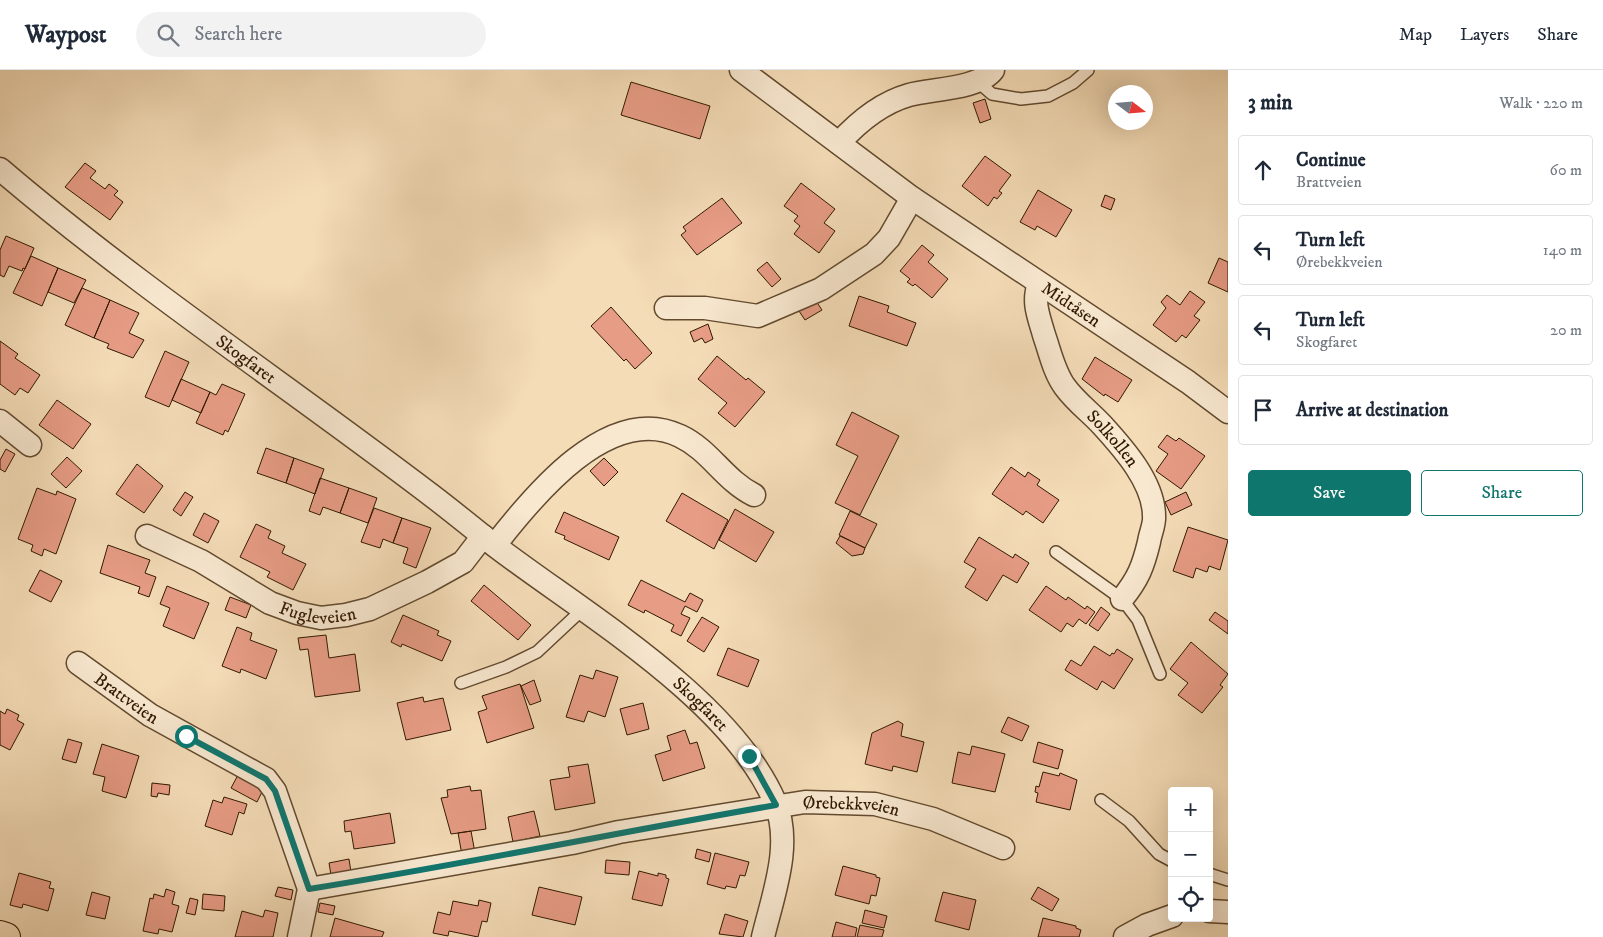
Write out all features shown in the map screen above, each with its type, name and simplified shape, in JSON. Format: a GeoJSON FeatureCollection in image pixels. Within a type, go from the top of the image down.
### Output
{"type":"FeatureCollection","features":[{"type":"Feature","properties":{"kind":"main road"},"geometry":{"type":"LineString","coordinates":[[0,936],[6,937]]}},
{"type":"Feature","properties":{"kind":"street","name":"Midtåsen"},"geometry":{"type":"LineString","coordinates":[[741,70],[912,198],[1188,382],[1228,412]]}},
{"type":"Feature","properties":{"kind":"street"},"geometry":{"type":"LineString","coordinates":[[840,144],[868,116],[887,104],[908,95],[985,76]]}},
{"type":"Feature","properties":{"kind":"street","name":"Skogfaret"},"geometry":{"type":"LineString","coordinates":[[0,170],[160,294],[583,609],[668,675],[721,723],[749,756],[776,805],[781,826],[782,851],[763,937]]}},
{"type":"Feature","properties":{"kind":"street"},"geometry":{"type":"LineString","coordinates":[[666,308],[705,308],[758,316],[814,292],[852,270],[874,254],[888,238],[912,198]]}},
{"type":"Feature","properties":{"kind":"street","name":"Solkollen"},"geometry":{"type":"LineString","coordinates":[[1040,284],[1035,296],[1037,310],[1056,371],[1065,387],[1102,425],[1120,447],[1150,492],[1154,516],[1146,554],[1137,581],[1122,599]]}},
{"type":"Feature","properties":{"kind":"street"},"geometry":{"type":"LineString","coordinates":[[0,421],[30,445]]}},
{"type":"Feature","properties":{"kind":"street"},"geometry":{"type":"LineString","coordinates":[[489,540],[564,469],[605,440],[624,431],[644,428],[660,430],[680,436],[695,445],[738,487],[754,495]]}},
{"type":"Feature","properties":{"kind":"street","name":"Fugleveien"},"geometry":{"type":"LineString","coordinates":[[147,536],[201,561],[270,602],[321,618],[346,615],[370,609],[427,582],[463,562],[489,540]]}},
{"type":"Feature","properties":{"kind":"street","name":"Brattveien"},"geometry":{"type":"LineString","coordinates":[[78,663],[150,715],[266,779],[275,791],[309,889]]}},
{"type":"Feature","properties":{"kind":"street","name":"Ørebekkveien"},"geometry":{"type":"LineString","coordinates":[[309,889],[422,871],[572,843],[619,832],[776,805],[806,802],[875,804],[933,819],[1003,848]]}},
{"type":"Feature","properties":{"kind":"street"},"geometry":{"type":"LineString","coordinates":[[299,937],[309,889]]}},
{"type":"Feature","properties":{"kind":"street"},"geometry":{"type":"LineString","coordinates":[[1213,911],[1228,912]]}},
{"type":"Feature","properties":{"kind":"street"},"geometry":{"type":"LineString","coordinates":[[1124,937],[1147,925],[1168,917]]}},
{"type":"Feature","properties":{"kind":"lane"},"geometry":{"type":"LineString","coordinates":[[985,76],[992,94],[1021,100],[1048,96],[1073,83],[1088,70]]}},
{"type":"Feature","properties":{"kind":"lane"},"geometry":{"type":"LineString","coordinates":[[1056,552],[1122,599],[1138,620],[1160,674]]}},
{"type":"Feature","properties":{"kind":"lane"},"geometry":{"type":"LineString","coordinates":[[461,683],[506,667],[538,652],[583,609]]}},
{"type":"Feature","properties":{"kind":"lane"},"geometry":{"type":"LineString","coordinates":[[1101,800],[1129,821],[1159,854],[1168,859]]}},
{"type":"Feature","properties":{"kind":"lane"},"geometry":{"type":"LineString","coordinates":[[1213,875],[1228,880]]}},
{"type":"Feature","properties":{"kind":"building"},"geometry":{"type":"Polygon","coordinates":[[[631,82],[710,106],[700,139],[621,115],[631,82]]]}},
{"type":"Feature","properties":{"kind":"building"},"geometry":{"type":"Polygon","coordinates":[[[985,99],[991,119],[980,123],[973,103],[985,99]]]}},
{"type":"Feature","properties":{"kind":"building"},"geometry":{"type":"Polygon","coordinates":[[[985,156],[1011,175],[999,191],[1002,193],[997,199],[994,197],[988,206],[962,186],[985,156]]]}},
{"type":"Feature","properties":{"kind":"building"},"geometry":{"type":"Polygon","coordinates":[[[85,163],[96,171],[90,178],[105,189],[109,184],[118,191],[114,195],[123,202],[110,220],[65,187],[85,163]]]}},
{"type":"Feature","properties":{"kind":"building"},"geometry":{"type":"Polygon","coordinates":[[[801,183],[835,209],[824,223],[835,231],[819,253],[794,234],[800,226],[794,221],[798,216],[784,206],[801,183]]]}},
{"type":"Feature","properties":{"kind":"building"},"geometry":{"type":"Polygon","coordinates":[[[1038,190],[1072,210],[1056,237],[1037,226],[1035,230],[1020,222],[1038,190]]]}},
{"type":"Feature","properties":{"kind":"building"},"geometry":{"type":"Polygon","coordinates":[[[1105,195],[1115,199],[1111,210],[1101,206],[1105,195]]]}},
{"type":"Feature","properties":{"kind":"building"},"geometry":{"type":"Polygon","coordinates":[[[722,198],[742,223],[697,255],[681,235],[686,231],[683,227],[722,198]]]}},
{"type":"Feature","properties":{"kind":"building"},"geometry":{"type":"Polygon","coordinates":[[[6,236],[34,248],[25,269],[23,268],[22,271],[9,266],[4,277],[0,275],[0,250],[6,236]]]}},
{"type":"Feature","properties":{"kind":"building"},"geometry":{"type":"Polygon","coordinates":[[[922,245],[934,255],[928,262],[948,279],[932,298],[915,284],[913,286],[907,282],[910,279],[900,271],[922,245]]]}},
{"type":"Feature","properties":{"kind":"building"},"geometry":{"type":"Polygon","coordinates":[[[31,256],[58,268],[42,306],[13,293],[31,256]]]}},
{"type":"Feature","properties":{"kind":"building"},"geometry":{"type":"Polygon","coordinates":[[[1219,258],[1228,262],[1228,292],[1208,283],[1219,258]]]}},
{"type":"Feature","properties":{"kind":"building"},"geometry":{"type":"Polygon","coordinates":[[[767,262],[781,279],[772,287],[757,270],[767,262]]]}},
{"type":"Feature","properties":{"kind":"building"},"geometry":{"type":"Polygon","coordinates":[[[58,268],[86,280],[74,303],[48,292],[58,268]]]}},
{"type":"Feature","properties":{"kind":"building"},"geometry":{"type":"Polygon","coordinates":[[[82,288],[110,300],[94,338],[65,325],[82,288]]]}},
{"type":"Feature","properties":{"kind":"building"},"geometry":{"type":"Polygon","coordinates":[[[1190,291],[1205,302],[1194,316],[1200,320],[1186,338],[1182,335],[1176,342],[1153,325],[1166,308],[1161,302],[1167,295],[1180,305],[1190,291]]]}},
{"type":"Feature","properties":{"kind":"building"},"geometry":{"type":"Polygon","coordinates":[[[859,296],[889,306],[887,312],[916,323],[907,346],[849,326],[859,296]]]}},
{"type":"Feature","properties":{"kind":"building"},"geometry":{"type":"Polygon","coordinates":[[[110,300],[139,313],[129,333],[144,340],[133,358],[107,348],[109,344],[94,338],[110,300]]]}},
{"type":"Feature","properties":{"kind":"building"},"geometry":{"type":"Polygon","coordinates":[[[816,301],[822,310],[805,320],[799,311],[816,301]]]}},
{"type":"Feature","properties":{"kind":"building"},"geometry":{"type":"Polygon","coordinates":[[[611,307],[652,353],[635,369],[626,359],[624,361],[591,326],[611,307]]]}},
{"type":"Feature","properties":{"kind":"building"},"geometry":{"type":"Polygon","coordinates":[[[708,324],[713,339],[705,343],[702,338],[694,342],[690,332],[708,324]]]}},
{"type":"Feature","properties":{"kind":"building"},"geometry":{"type":"Polygon","coordinates":[[[0,341],[18,354],[15,358],[40,375],[28,393],[20,388],[15,395],[0,384],[0,341]]]}},
{"type":"Feature","properties":{"kind":"building"},"geometry":{"type":"Polygon","coordinates":[[[165,351],[189,362],[169,407],[145,397],[165,351]]]}},
{"type":"Feature","properties":{"kind":"building"},"geometry":{"type":"Polygon","coordinates":[[[717,356],[746,380],[748,378],[765,392],[735,427],[718,413],[727,403],[698,379],[717,356]]]}},
{"type":"Feature","properties":{"kind":"building"},"geometry":{"type":"Polygon","coordinates":[[[1095,357],[1132,380],[1118,402],[1105,394],[1104,396],[1082,379],[1095,357]]]}},
{"type":"Feature","properties":{"kind":"building"},"geometry":{"type":"Polygon","coordinates":[[[181,379],[210,392],[201,413],[172,400],[181,379]]]}},
{"type":"Feature","properties":{"kind":"building"},"geometry":{"type":"Polygon","coordinates":[[[222,384],[245,394],[228,432],[225,430],[223,435],[196,423],[210,392],[216,395],[222,384]]]}},
{"type":"Feature","properties":{"kind":"building"},"geometry":{"type":"Polygon","coordinates":[[[57,400],[91,424],[73,449],[39,425],[57,400]]]}},
{"type":"Feature","properties":{"kind":"building"},"geometry":{"type":"Polygon","coordinates":[[[852,412],[899,436],[860,515],[835,503],[858,456],[836,445],[852,412]]]}},
{"type":"Feature","properties":{"kind":"building"},"geometry":{"type":"Polygon","coordinates":[[[1167,435],[1176,441],[1179,438],[1205,456],[1181,489],[1156,471],[1168,454],[1158,447],[1167,435]]]}},
{"type":"Feature","properties":{"kind":"building"},"geometry":{"type":"Polygon","coordinates":[[[266,448],[294,458],[286,483],[257,473],[266,448]]]}},
{"type":"Feature","properties":{"kind":"building"},"geometry":{"type":"Polygon","coordinates":[[[6,449],[15,454],[5,472],[0,469],[0,460],[6,449]]]}},
{"type":"Feature","properties":{"kind":"building"},"geometry":{"type":"Polygon","coordinates":[[[67,457],[82,471],[66,488],[51,474],[67,457]]]}},
{"type":"Feature","properties":{"kind":"building"},"geometry":{"type":"Polygon","coordinates":[[[294,458],[324,469],[315,494],[286,483],[294,458]]]}},
{"type":"Feature","properties":{"kind":"building"},"geometry":{"type":"Polygon","coordinates":[[[604,458],[618,472],[604,486],[590,471],[604,458]]]}},
{"type":"Feature","properties":{"kind":"building"},"geometry":{"type":"Polygon","coordinates":[[[137,464],[163,486],[144,513],[116,494],[137,464]]]}},
{"type":"Feature","properties":{"kind":"building"},"geometry":{"type":"Polygon","coordinates":[[[1011,467],[1025,477],[1028,472],[1040,480],[1037,485],[1059,500],[1043,523],[1026,511],[1023,515],[992,494],[1011,467]]]}},
{"type":"Feature","properties":{"kind":"building"},"geometry":{"type":"Polygon","coordinates":[[[320,478],[349,488],[340,513],[323,507],[320,515],[309,511],[320,478]]]}},
{"type":"Feature","properties":{"kind":"building"},"geometry":{"type":"Polygon","coordinates":[[[37,488],[56,495],[57,491],[76,499],[56,554],[44,549],[42,556],[31,551],[33,545],[18,539],[37,488]]]}},
{"type":"Feature","properties":{"kind":"building"},"geometry":{"type":"Polygon","coordinates":[[[349,488],[377,498],[368,523],[340,513],[349,488]]]}},
{"type":"Feature","properties":{"kind":"building"},"geometry":{"type":"Polygon","coordinates":[[[185,492],[193,497],[181,516],[173,510],[185,492]]]}},
{"type":"Feature","properties":{"kind":"building"},"geometry":{"type":"Polygon","coordinates":[[[1186,492],[1192,505],[1171,515],[1165,502],[1186,492]]]}},
{"type":"Feature","properties":{"kind":"building"},"geometry":{"type":"Polygon","coordinates":[[[682,493],[728,520],[714,549],[666,521],[682,493]]]}},
{"type":"Feature","properties":{"kind":"building"},"geometry":{"type":"Polygon","coordinates":[[[374,508],[402,518],[393,543],[383,539],[380,548],[361,542],[374,508]]]}},
{"type":"Feature","properties":{"kind":"building"},"geometry":{"type":"Polygon","coordinates":[[[735,509],[774,532],[756,562],[719,540],[735,509]]]}},
{"type":"Feature","properties":{"kind":"building"},"geometry":{"type":"Polygon","coordinates":[[[850,511],[877,524],[865,548],[839,535],[850,511]]]}},
{"type":"Feature","properties":{"kind":"building"},"geometry":{"type":"Polygon","coordinates":[[[564,512],[619,537],[609,560],[564,539],[565,536],[555,532],[564,512]]]}},
{"type":"Feature","properties":{"kind":"building"},"geometry":{"type":"Polygon","coordinates":[[[204,513],[219,521],[208,543],[193,535],[204,513]]]}},
{"type":"Feature","properties":{"kind":"building"},"geometry":{"type":"Polygon","coordinates":[[[402,518],[431,528],[416,568],[403,563],[408,548],[393,543],[402,518]]]}},
{"type":"Feature","properties":{"kind":"building"},"geometry":{"type":"Polygon","coordinates":[[[256,524],[271,531],[268,538],[285,546],[282,553],[306,564],[293,590],[267,577],[270,572],[240,557],[256,524]]]}},
{"type":"Feature","properties":{"kind":"building"},"geometry":{"type":"Polygon","coordinates":[[[1188,527],[1228,540],[1220,570],[1209,566],[1207,572],[1196,568],[1193,578],[1173,571],[1188,527]]]}},
{"type":"Feature","properties":{"kind":"building"},"geometry":{"type":"Polygon","coordinates":[[[840,536],[865,548],[863,554],[852,556],[836,543],[840,536]]]}},
{"type":"Feature","properties":{"kind":"building"},"geometry":{"type":"Polygon","coordinates":[[[979,537],[1013,558],[1015,554],[1029,563],[1017,583],[1003,575],[987,601],[965,587],[976,569],[964,562],[979,537]]]}},
{"type":"Feature","properties":{"kind":"building"},"geometry":{"type":"Polygon","coordinates":[[[108,545],[150,560],[145,573],[156,577],[149,597],[138,593],[140,587],[100,573],[108,545]]]}},
{"type":"Feature","properties":{"kind":"building"},"geometry":{"type":"Polygon","coordinates":[[[40,570],[62,581],[51,602],[29,591],[40,570]]]}},
{"type":"Feature","properties":{"kind":"building"},"geometry":{"type":"Polygon","coordinates":[[[641,580],[685,602],[690,593],[703,600],[697,612],[685,606],[681,614],[690,618],[681,636],[671,631],[674,625],[645,610],[644,613],[628,605],[641,580]]]}},
{"type":"Feature","properties":{"kind":"building"},"geometry":{"type":"Polygon","coordinates":[[[484,585],[531,625],[518,640],[471,601],[484,585]]]}},
{"type":"Feature","properties":{"kind":"building"},"geometry":{"type":"Polygon","coordinates":[[[167,586],[209,603],[194,639],[163,626],[170,608],[160,604],[167,586]]]}},
{"type":"Feature","properties":{"kind":"building"},"geometry":{"type":"Polygon","coordinates":[[[1046,586],[1066,600],[1068,597],[1085,609],[1087,606],[1095,612],[1086,624],[1079,619],[1073,627],[1067,623],[1061,632],[1029,610],[1046,586]]]}},
{"type":"Feature","properties":{"kind":"building"},"geometry":{"type":"Polygon","coordinates":[[[230,597],[251,605],[246,618],[225,610],[230,597]]]}},
{"type":"Feature","properties":{"kind":"building"},"geometry":{"type":"Polygon","coordinates":[[[1101,607],[1110,614],[1098,631],[1089,625],[1101,607]]]}},
{"type":"Feature","properties":{"kind":"building"},"geometry":{"type":"Polygon","coordinates":[[[1215,612],[1228,621],[1228,634],[1209,620],[1215,612]]]}},
{"type":"Feature","properties":{"kind":"building"},"geometry":{"type":"Polygon","coordinates":[[[403,615],[439,631],[437,635],[451,641],[442,661],[402,644],[401,647],[391,642],[403,615]]]}},
{"type":"Feature","properties":{"kind":"building"},"geometry":{"type":"Polygon","coordinates":[[[702,617],[719,627],[704,652],[687,641],[702,617]]]}},
{"type":"Feature","properties":{"kind":"building"},"geometry":{"type":"Polygon","coordinates":[[[237,627],[252,633],[250,640],[277,650],[266,679],[241,669],[240,673],[222,666],[237,627]]]}},
{"type":"Feature","properties":{"kind":"building"},"geometry":{"type":"Polygon","coordinates":[[[326,635],[329,658],[355,654],[360,691],[315,697],[308,649],[300,650],[298,638],[326,635]]]}},
{"type":"Feature","properties":{"kind":"building"},"geometry":{"type":"Polygon","coordinates":[[[1191,642],[1228,674],[1220,685],[1223,687],[1202,713],[1178,695],[1188,683],[1170,669],[1191,642]]]}},
{"type":"Feature","properties":{"kind":"building"},"geometry":{"type":"Polygon","coordinates":[[[1094,646],[1110,656],[1117,649],[1133,659],[1114,689],[1102,681],[1097,690],[1065,670],[1071,660],[1081,666],[1094,646]]]}},
{"type":"Feature","properties":{"kind":"building"},"geometry":{"type":"Polygon","coordinates":[[[728,648],[759,660],[748,687],[717,675],[728,648]]]}},
{"type":"Feature","properties":{"kind":"building"},"geometry":{"type":"Polygon","coordinates":[[[596,670],[618,677],[605,717],[588,711],[584,722],[566,717],[580,675],[593,679],[596,670]]]}},
{"type":"Feature","properties":{"kind":"building"},"geometry":{"type":"Polygon","coordinates":[[[534,680],[541,701],[530,705],[521,686],[534,680]]]}},
{"type":"Feature","properties":{"kind":"building"},"geometry":{"type":"Polygon","coordinates":[[[520,684],[534,728],[487,743],[478,712],[487,709],[482,696],[520,684]]]}},
{"type":"Feature","properties":{"kind":"building"},"geometry":{"type":"Polygon","coordinates":[[[423,697],[424,702],[443,698],[451,730],[406,740],[397,703],[423,697]]]}},
{"type":"Feature","properties":{"kind":"building"},"geometry":{"type":"Polygon","coordinates":[[[643,703],[649,729],[627,735],[620,709],[643,703]]]}},
{"type":"Feature","properties":{"kind":"building"},"geometry":{"type":"Polygon","coordinates":[[[7,709],[19,715],[17,720],[24,724],[10,750],[0,745],[0,711],[5,714],[7,709]]]}},
{"type":"Feature","properties":{"kind":"building"},"geometry":{"type":"Polygon","coordinates":[[[1008,717],[1029,726],[1022,741],[1001,732],[1008,717]]]}},
{"type":"Feature","properties":{"kind":"building"},"geometry":{"type":"Polygon","coordinates":[[[898,721],[903,724],[901,736],[924,742],[917,772],[893,766],[892,771],[865,764],[872,733],[898,721]]]}},
{"type":"Feature","properties":{"kind":"building"},"geometry":{"type":"Polygon","coordinates":[[[685,730],[690,744],[697,742],[705,768],[663,781],[655,755],[671,750],[667,736],[685,730]]]}},
{"type":"Feature","properties":{"kind":"building"},"geometry":{"type":"Polygon","coordinates":[[[68,739],[82,743],[76,763],[62,759],[68,739]]]}},
{"type":"Feature","properties":{"kind":"building"},"geometry":{"type":"Polygon","coordinates":[[[1038,742],[1063,750],[1058,769],[1033,762],[1038,742]]]}},
{"type":"Feature","properties":{"kind":"building"},"geometry":{"type":"Polygon","coordinates":[[[102,744],[139,756],[126,798],[102,791],[105,777],[93,774],[102,744]]]}},
{"type":"Feature","properties":{"kind":"building"},"geometry":{"type":"Polygon","coordinates":[[[972,746],[1005,754],[995,792],[952,783],[958,752],[970,755],[972,746]]]}},
{"type":"Feature","properties":{"kind":"building"},"geometry":{"type":"Polygon","coordinates":[[[588,764],[595,803],[555,810],[550,780],[570,777],[568,767],[588,764]]]}},
{"type":"Feature","properties":{"kind":"building"},"geometry":{"type":"Polygon","coordinates":[[[1043,772],[1059,776],[1060,773],[1077,780],[1070,810],[1036,802],[1038,793],[1035,792],[1036,786],[1039,787],[1043,772]]]}},
{"type":"Feature","properties":{"kind":"building"},"geometry":{"type":"Polygon","coordinates":[[[238,775],[264,788],[257,802],[231,788],[238,775]]]}},
{"type":"Feature","properties":{"kind":"building"},"geometry":{"type":"Polygon","coordinates":[[[152,783],[170,785],[169,795],[158,793],[157,797],[151,796],[152,783]]]}},
{"type":"Feature","properties":{"kind":"building"},"geometry":{"type":"Polygon","coordinates":[[[470,786],[471,791],[481,790],[486,829],[451,834],[441,798],[448,797],[447,790],[470,786]]]}},
{"type":"Feature","properties":{"kind":"building"},"geometry":{"type":"Polygon","coordinates":[[[224,797],[247,804],[244,814],[239,812],[232,835],[205,826],[213,800],[222,803],[224,797]]]}},
{"type":"Feature","properties":{"kind":"building"},"geometry":{"type":"Polygon","coordinates":[[[534,811],[540,836],[513,842],[508,817],[534,811]]]}},
{"type":"Feature","properties":{"kind":"building"},"geometry":{"type":"Polygon","coordinates":[[[390,813],[395,843],[354,849],[351,831],[345,832],[344,821],[390,813]]]}},
{"type":"Feature","properties":{"kind":"building"},"geometry":{"type":"Polygon","coordinates":[[[471,831],[475,853],[462,855],[458,833],[471,831]]]}},
{"type":"Feature","properties":{"kind":"building"},"geometry":{"type":"Polygon","coordinates":[[[697,849],[711,853],[709,862],[695,858],[697,849]]]}},
{"type":"Feature","properties":{"kind":"building"},"geometry":{"type":"Polygon","coordinates":[[[715,853],[749,862],[745,876],[740,875],[736,888],[726,886],[725,889],[707,884],[715,853]]]}},
{"type":"Feature","properties":{"kind":"building"},"geometry":{"type":"Polygon","coordinates":[[[349,859],[351,872],[331,875],[329,863],[349,859]]]}},
{"type":"Feature","properties":{"kind":"building"},"geometry":{"type":"Polygon","coordinates":[[[606,860],[630,862],[629,875],[605,873],[606,860]]]}},
{"type":"Feature","properties":{"kind":"building"},"geometry":{"type":"Polygon","coordinates":[[[843,866],[876,875],[876,877],[880,878],[876,896],[871,895],[869,904],[835,895],[843,866]]]}},
{"type":"Feature","properties":{"kind":"building"},"geometry":{"type":"Polygon","coordinates":[[[639,871],[658,876],[658,873],[666,875],[666,878],[669,879],[662,906],[632,899],[639,871]]]}},
{"type":"Feature","properties":{"kind":"building"},"geometry":{"type":"Polygon","coordinates":[[[19,873],[51,882],[49,888],[54,889],[48,911],[23,904],[22,908],[10,905],[19,873]]]}},
{"type":"Feature","properties":{"kind":"building"},"geometry":{"type":"Polygon","coordinates":[[[278,887],[293,890],[291,900],[275,896],[278,887]]]}},
{"type":"Feature","properties":{"kind":"building"},"geometry":{"type":"Polygon","coordinates":[[[539,887],[582,897],[575,925],[532,915],[539,887]]]}},
{"type":"Feature","properties":{"kind":"building"},"geometry":{"type":"Polygon","coordinates":[[[1038,887],[1059,899],[1052,911],[1031,899],[1038,887]]]}},
{"type":"Feature","properties":{"kind":"building"},"geometry":{"type":"Polygon","coordinates":[[[166,889],[175,892],[172,904],[179,906],[172,932],[159,929],[158,934],[143,931],[150,898],[153,899],[154,894],[164,897],[166,889]]]}},
{"type":"Feature","properties":{"kind":"building"},"geometry":{"type":"Polygon","coordinates":[[[92,892],[110,897],[105,919],[86,915],[92,892]]]}},
{"type":"Feature","properties":{"kind":"building"},"geometry":{"type":"Polygon","coordinates":[[[943,892],[976,900],[969,930],[935,921],[943,892]]]}},
{"type":"Feature","properties":{"kind":"building"},"geometry":{"type":"Polygon","coordinates":[[[203,894],[225,896],[224,911],[202,909],[203,894]]]}},
{"type":"Feature","properties":{"kind":"building"},"geometry":{"type":"Polygon","coordinates":[[[190,898],[198,900],[195,915],[186,913],[190,898]]]}},
{"type":"Feature","properties":{"kind":"building"},"geometry":{"type":"Polygon","coordinates":[[[479,900],[491,903],[487,922],[482,921],[478,937],[449,931],[448,936],[433,933],[438,912],[450,915],[453,901],[478,906],[479,900]]]}},
{"type":"Feature","properties":{"kind":"building"},"geometry":{"type":"Polygon","coordinates":[[[320,903],[335,906],[333,915],[318,912],[320,903]]]}},
{"type":"Feature","properties":{"kind":"building"},"geometry":{"type":"Polygon","coordinates":[[[265,910],[278,913],[273,937],[235,937],[242,911],[263,917],[265,910]]]}},
{"type":"Feature","properties":{"kind":"building"},"geometry":{"type":"Polygon","coordinates":[[[865,910],[887,916],[884,928],[862,923],[865,910]]]}},
{"type":"Feature","properties":{"kind":"building"},"geometry":{"type":"Polygon","coordinates":[[[725,914],[748,921],[743,937],[719,934],[725,914]]]}},
{"type":"Feature","properties":{"kind":"building"},"geometry":{"type":"Polygon","coordinates":[[[335,918],[384,932],[382,937],[330,937],[335,918]]]}},
{"type":"Feature","properties":{"kind":"building"},"geometry":{"type":"Polygon","coordinates":[[[1043,918],[1076,926],[1076,928],[1081,930],[1079,937],[1038,937],[1043,918]]]}},
{"type":"Feature","properties":{"kind":"building"},"geometry":{"type":"Polygon","coordinates":[[[836,922],[857,928],[855,937],[832,937],[836,922]]]}},
{"type":"Feature","properties":{"kind":"building"},"geometry":{"type":"Polygon","coordinates":[[[860,925],[884,930],[882,937],[857,937],[860,925]]]}},
{"type":"Feature","properties":{"kind":"route"},"geometry":{"type":"LineString","coordinates":[[186,736],[266,779],[275,791],[309,889],[422,871],[572,843],[619,832],[776,805],[749,756]]}}]}
